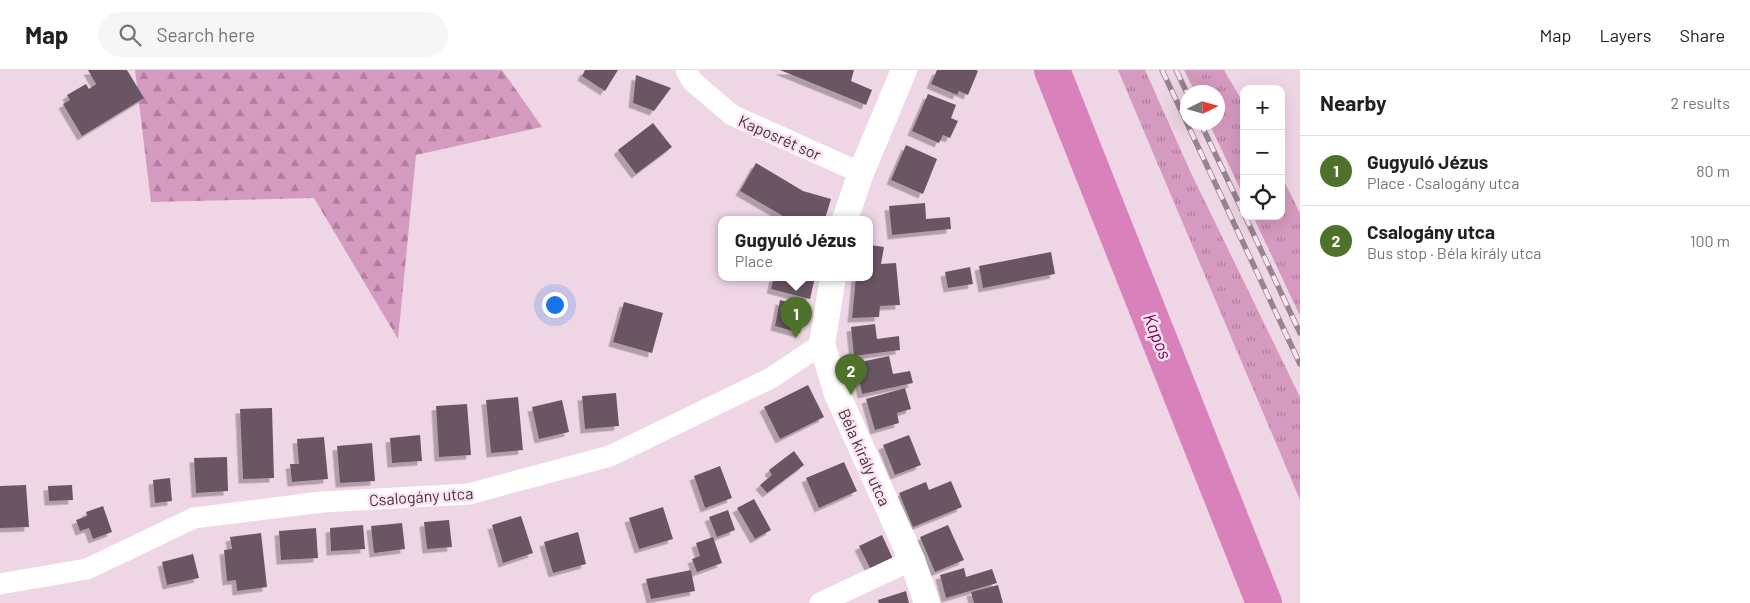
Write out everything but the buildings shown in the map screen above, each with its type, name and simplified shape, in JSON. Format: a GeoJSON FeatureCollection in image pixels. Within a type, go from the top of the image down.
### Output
{"type":"FeatureCollection","features":[{"type":"Feature","properties":{"kind":"street","name":"Kaposrét sor"},"geometry":{"type":"LineString","coordinates":[[686,70],[692,81],[732,116],[861,173]]}},
{"type":"Feature","properties":{"kind":"street"},"geometry":{"type":"LineString","coordinates":[[846,216],[861,173],[904,70]]}},
{"type":"Feature","properties":{"kind":"street","name":"Béla király utca"},"geometry":{"type":"LineString","coordinates":[[832,281],[822,344],[837,394],[912,560],[927,603]]}},
{"type":"Feature","properties":{"kind":"street","name":"Csalogány utca"},"geometry":{"type":"LineString","coordinates":[[0,584],[87,569],[194,518],[322,502],[469,494],[610,456],[771,378],[822,344]]}},
{"type":"Feature","properties":{"kind":"street"},"geometry":{"type":"LineString","coordinates":[[820,603],[912,560]]}},
{"type":"Feature","properties":{"kind":"green space"},"geometry":{"type":"Polygon","coordinates":[[[135,70],[502,70],[542,127],[416,155],[398,339],[314,198],[151,202],[135,70]]]}},
{"type":"Feature","properties":{"kind":"green space"},"geometry":{"type":"Polygon","coordinates":[[[1118,70],[1145,70],[1191,173],[1300,397],[1300,500],[1118,70]]]}},
{"type":"Feature","properties":{"kind":"green space"},"geometry":{"type":"Polygon","coordinates":[[[1184,70],[1224,70],[1240,97],[1240,189],[1212,130],[1225,130],[1225,85],[1192,85],[1184,70]]]}},
{"type":"Feature","properties":{"kind":"green space"},"geometry":{"type":"Polygon","coordinates":[[[1285,183],[1300,213],[1300,316],[1255,220],[1285,220],[1285,183]]]}},
{"type":"Feature","properties":{"kind":"waterway","name":"Kapos"},"geometry":{"type":"LineString","coordinates":[[1052,70],[1264,603]]}},
{"type":"Feature","properties":{"kind":"railway"},"geometry":{"type":"LineString","coordinates":[[1162,70],[1300,364]]}},
{"type":"Feature","properties":{"kind":"railway"},"geometry":{"type":"LineString","coordinates":[[1176,70],[1183,85]]}},
{"type":"Feature","properties":{"kind":"railway"},"geometry":{"type":"LineString","coordinates":[[1204,130],[1240,206]]}},
{"type":"Feature","properties":{"kind":"railway"},"geometry":{"type":"LineString","coordinates":[[1247,220],[1300,333]]}},
{"type":"Feature","properties":{"kind":"place","name":"Gugyuló Jézus"},"geometry":{"type":"Point","coordinates":[796,338]}},
{"type":"Feature","properties":{"kind":"place","name":"Csalogány utca"},"geometry":{"type":"Point","coordinates":[851,395]}}]}
